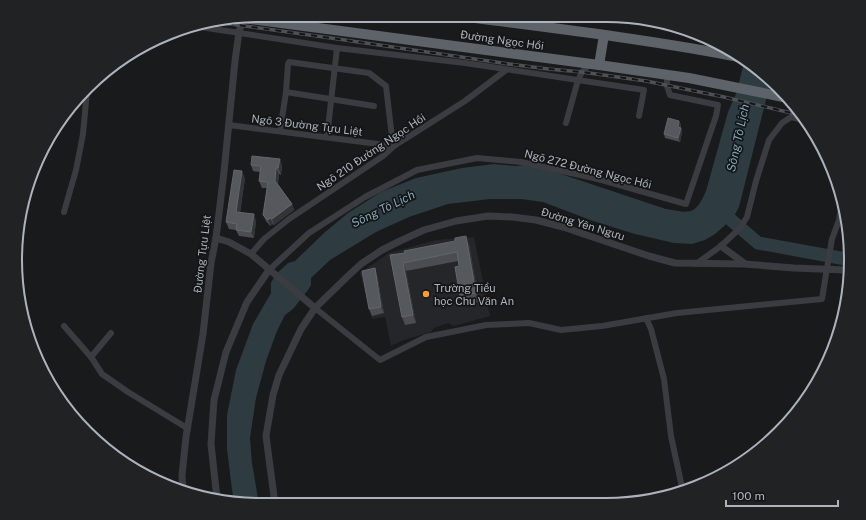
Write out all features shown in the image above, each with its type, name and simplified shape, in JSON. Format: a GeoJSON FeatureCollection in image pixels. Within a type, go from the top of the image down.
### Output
{"type":"FeatureCollection","features":[{"type":"Feature","properties":{"kind":"highway","name":"Đường Ngọc Hồi"},"geometry":{"type":"LineString","coordinates":[[274,22],[594,64],[667,75],[778,96]]}},
{"type":"Feature","properties":{"kind":"highway","name":"Đường Ngọc Hồi"},"geometry":{"type":"LineString","coordinates":[[540,22],[604,35],[685,48],[720,52]]}},
{"type":"Feature","properties":{"kind":"highway"},"geometry":{"type":"LineString","coordinates":[[594,64],[604,35]]}},
{"type":"Feature","properties":{"kind":"street","name":"Đường Tựu Liệt"},"geometry":{"type":"LineString","coordinates":[[183,485],[183,458],[203,334],[211,263],[216,238],[239,32],[242,23]]}},
{"type":"Feature","properties":{"kind":"street"},"geometry":{"type":"LineString","coordinates":[[209,28],[337,48],[465,63],[644,90],[639,116]]}},
{"type":"Feature","properties":{"kind":"street"},"geometry":{"type":"LineString","coordinates":[[327,137],[337,48]]}},
{"type":"Feature","properties":{"kind":"street"},"geometry":{"type":"LineString","coordinates":[[280,131],[286,92],[288,63],[291,62],[369,73],[386,86],[394,146]]}},
{"type":"Feature","properties":{"kind":"street"},"geometry":{"type":"LineString","coordinates":[[566,123],[578,80],[582,72],[594,64]]}},
{"type":"Feature","properties":{"kind":"street","name":"Ngõ 210 Đường Ngọc Hồi"},"geometry":{"type":"LineString","coordinates":[[251,254],[264,239],[289,219],[383,156],[394,146],[465,102],[506,70]]}},
{"type":"Feature","properties":{"kind":"street","name":"Ngõ 272 Đường Ngọc Hồi"},"geometry":{"type":"LineString","coordinates":[[272,272],[309,233],[365,198],[417,170],[477,158],[521,162],[598,179],[686,204],[716,116],[718,106],[670,95],[667,86],[667,75]]}},
{"type":"Feature","properties":{"kind":"street"},"geometry":{"type":"LineString","coordinates":[[286,92],[374,106]]}},
{"type":"Feature","properties":{"kind":"street"},"geometry":{"type":"LineString","coordinates":[[64,212],[76,170],[83,134],[86,98]]}},
{"type":"Feature","properties":{"kind":"street"},"geometry":{"type":"LineString","coordinates":[[696,264],[721,246],[740,228],[747,217],[756,181],[769,140],[782,123],[791,118],[798,119]]}},
{"type":"Feature","properties":{"kind":"street","name":"Ngõ 3 Đường Tựu Liệt"},"geometry":{"type":"LineString","coordinates":[[229,125],[394,146]]}},
{"type":"Feature","properties":{"kind":"street","name":"Đường Yên Ngưu"},"geometry":{"type":"LineString","coordinates":[[274,498],[266,436],[273,394],[279,375],[294,342],[315,308],[361,264],[382,250],[424,230],[450,222],[488,216],[512,217],[536,220],[563,227],[649,256],[676,263],[744,264],[843,270]]}},
{"type":"Feature","properties":{"kind":"street"},"geometry":{"type":"LineString","coordinates":[[216,238],[229,242],[251,254],[380,360],[426,337],[486,324],[529,323],[561,330],[602,326],[677,313],[822,299],[832,239],[840,217]]}},
{"type":"Feature","properties":{"kind":"street"},"geometry":{"type":"LineString","coordinates":[[721,246],[744,264]]}},
{"type":"Feature","properties":{"kind":"street"},"geometry":{"type":"LineString","coordinates":[[216,493],[211,444],[214,400],[226,352],[247,302],[272,272]]}},
{"type":"Feature","properties":{"kind":"street"},"geometry":{"type":"LineString","coordinates":[[646,318],[651,329],[664,379],[672,436],[682,485]]}},
{"type":"Feature","properties":{"kind":"street"},"geometry":{"type":"LineString","coordinates":[[64,326],[91,357],[102,374],[128,392],[187,428]]}},
{"type":"Feature","properties":{"kind":"street"},"geometry":{"type":"LineString","coordinates":[[91,357],[112,333]]}},
{"type":"Feature","properties":{"kind":"shaded area"},"geometry":{"type":"Polygon","coordinates":[[[607,22],[637,24],[650,27],[607,22]]]}},
{"type":"Feature","properties":{"kind":"shaded area","name":"Trường Tiểu học Chu Văn An"},"geometry":{"type":"Polygon","coordinates":[[[474,237],[490,316],[454,326],[448,323],[434,328],[431,332],[401,341],[391,346],[385,317],[372,319],[360,273],[389,253],[436,240],[474,237]]]}},
{"type":"Feature","properties":{"kind":"water"},"geometry":{"type":"Polygon","coordinates":[[[743,66],[769,87],[739,207],[733,218],[715,234],[705,240],[692,244],[674,243],[635,234],[593,221],[543,202],[521,199],[490,199],[448,204],[409,217],[376,232],[330,260],[311,278],[311,285],[308,290],[293,309],[285,315],[277,331],[266,361],[256,398],[250,438],[252,463],[258,498],[233,496],[227,449],[227,415],[236,370],[253,324],[271,293],[271,283],[275,275],[288,263],[295,261],[324,233],[348,213],[381,192],[416,178],[462,168],[494,164],[516,166],[527,165],[552,171],[666,209],[686,212],[691,211],[698,205],[706,191],[728,112],[736,94],[743,66]]]}},
{"type":"Feature","properties":{"kind":"building"},"geometry":{"type":"Polygon","coordinates":[[[668,118],[679,121],[678,127],[681,128],[678,138],[664,134],[668,118]]]}},
{"type":"Feature","properties":{"kind":"building"},"geometry":{"type":"Polygon","coordinates":[[[252,156],[280,159],[278,168],[276,168],[275,181],[292,204],[272,219],[270,218],[268,220],[263,215],[268,182],[259,181],[261,166],[251,165],[252,156]]]}},
{"type":"Feature","properties":{"kind":"building"},"geometry":{"type":"Polygon","coordinates":[[[234,170],[242,171],[236,212],[254,214],[251,232],[236,230],[237,224],[226,222],[234,170]]]}},
{"type":"Feature","properties":{"kind":"building"},"geometry":{"type":"Polygon","coordinates":[[[466,236],[476,293],[460,296],[455,267],[459,266],[457,252],[403,263],[413,315],[402,317],[390,255],[405,253],[404,251],[455,241],[455,238],[466,236]]]}},
{"type":"Feature","properties":{"kind":"building"},"geometry":{"type":"Polygon","coordinates":[[[375,268],[381,307],[369,309],[362,271],[375,268]]]}},
{"type":"Feature","properties":{"kind":"waterway","name":"Sông Tô Lịch"},"geometry":{"type":"LineString","coordinates":[[717,208],[758,243],[844,259]]}},
{"type":"Feature","properties":{"kind":"railway"},"geometry":{"type":"LineString","coordinates":[[230,24],[509,64],[646,81],[794,114]]}},
{"type":"Feature","properties":{"kind":"place","name":"Trường Tiểu học Chu Văn An"},"geometry":{"type":"Point","coordinates":[426,294]}}]}
